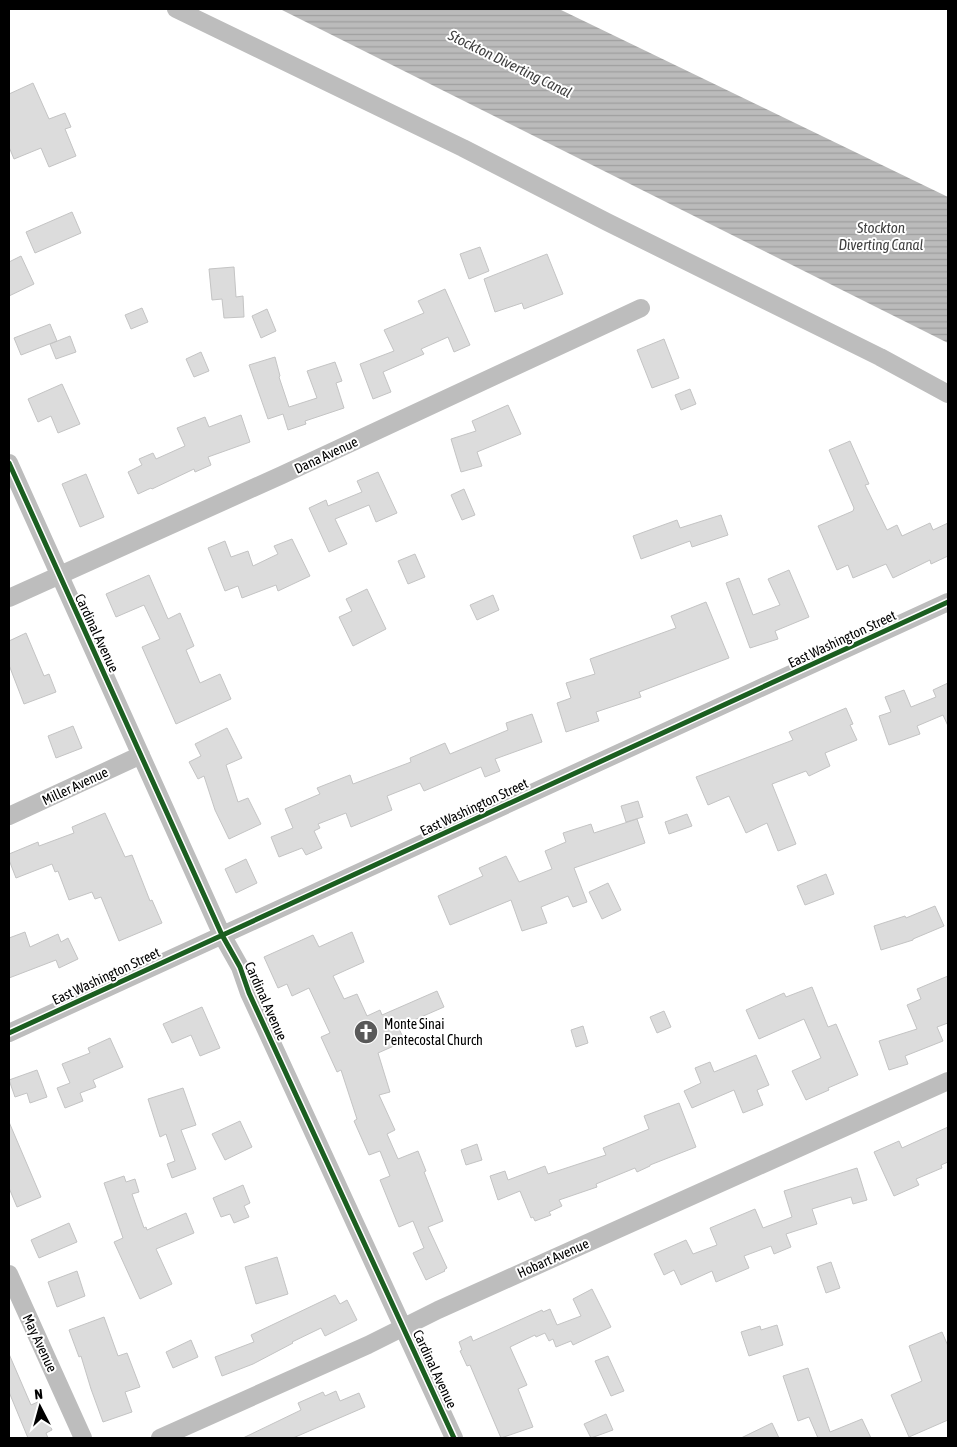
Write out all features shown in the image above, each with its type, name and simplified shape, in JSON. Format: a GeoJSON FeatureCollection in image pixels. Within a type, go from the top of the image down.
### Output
{"type":"FeatureCollection","features":[{"type":"Feature","properties":{"kind":"street"},"geometry":{"type":"LineString","coordinates":[[176,9],[464,148],[948,394]]}},
{"type":"Feature","properties":{"kind":"street","name":"Dana Avenue"},"geometry":{"type":"LineString","coordinates":[[9,598],[282,475],[641,308]]}},
{"type":"Feature","properties":{"kind":"street","name":"Cardinal Avenue"},"geometry":{"type":"LineString","coordinates":[[9,463],[222,935],[240,967],[249,993],[454,1438]]}},
{"type":"Feature","properties":{"kind":"street","name":"East Washington Street"},"geometry":{"type":"LineString","coordinates":[[9,1032],[948,602]]}},
{"type":"Feature","properties":{"kind":"street","name":"Miller Avenue"},"geometry":{"type":"LineString","coordinates":[[9,816],[141,755]]}},
{"type":"Feature","properties":{"kind":"street","name":"Hobart Avenue"},"geometry":{"type":"LineString","coordinates":[[160,1438],[368,1345],[438,1310],[948,1081]]}},
{"type":"Feature","properties":{"kind":"street","name":"May Avenue"},"geometry":{"type":"LineString","coordinates":[[9,1274],[83,1438]]}},
{"type":"Feature","properties":{"kind":"water","name":"Stockton Diverting Canal"},"geometry":{"type":"Polygon","coordinates":[[[280,9],[559,9],[948,197],[948,343],[280,9]]]}},
{"type":"Feature","properties":{"kind":"building"},"geometry":{"type":"Polygon","coordinates":[[[33,83],[49,119],[65,113],[71,127],[65,129],[76,156],[49,167],[41,148],[14,159],[9,147],[9,94],[33,83]]]}},
{"type":"Feature","properties":{"kind":"building"},"geometry":{"type":"Polygon","coordinates":[[[72,212],[81,233],[35,253],[26,232],[72,212]]]}},
{"type":"Feature","properties":{"kind":"building"},"geometry":{"type":"Polygon","coordinates":[[[480,247],[489,271],[469,279],[460,254],[480,247]]]}},
{"type":"Feature","properties":{"kind":"building"},"geometry":{"type":"Polygon","coordinates":[[[547,254],[563,294],[524,309],[522,303],[495,312],[484,279],[547,254]]]}},
{"type":"Feature","properties":{"kind":"building"},"geometry":{"type":"Polygon","coordinates":[[[21,256],[34,284],[9,296],[9,262],[21,256]]]}},
{"type":"Feature","properties":{"kind":"building"},"geometry":{"type":"Polygon","coordinates":[[[234,267],[236,297],[243,296],[244,317],[224,318],[222,299],[212,300],[209,269],[234,267]]]}},
{"type":"Feature","properties":{"kind":"building"},"geometry":{"type":"Polygon","coordinates":[[[445,289],[470,345],[454,352],[448,337],[421,349],[424,354],[383,372],[391,392],[373,399],[360,364],[394,351],[384,330],[424,313],[418,301],[445,289]]]}},
{"type":"Feature","properties":{"kind":"building"},"geometry":{"type":"Polygon","coordinates":[[[142,308],[148,322],[131,329],[125,315],[142,308]]]}},
{"type":"Feature","properties":{"kind":"building"},"geometry":{"type":"Polygon","coordinates":[[[267,309],[276,331],[261,338],[252,316],[267,309]]]}},
{"type":"Feature","properties":{"kind":"building"},"geometry":{"type":"Polygon","coordinates":[[[50,324],[57,341],[21,355],[14,338],[50,324]]]}},
{"type":"Feature","properties":{"kind":"building"},"geometry":{"type":"Polygon","coordinates":[[[70,336],[76,352],[56,359],[50,344],[70,336]]]}},
{"type":"Feature","properties":{"kind":"building"},"geometry":{"type":"Polygon","coordinates":[[[664,339],[679,378],[652,388],[637,350],[664,339]]]}},
{"type":"Feature","properties":{"kind":"building"},"geometry":{"type":"Polygon","coordinates":[[[201,352],[209,371],[194,377],[186,359],[201,352]]]}},
{"type":"Feature","properties":{"kind":"building"},"geometry":{"type":"Polygon","coordinates":[[[275,357],[279,377],[289,407],[317,398],[307,371],[335,362],[342,381],[336,383],[344,408],[305,421],[306,424],[288,430],[283,414],[268,419],[249,365],[275,357]]]}},
{"type":"Feature","properties":{"kind":"building"},"geometry":{"type":"Polygon","coordinates":[[[62,384],[80,424],[58,433],[51,416],[38,422],[28,399],[62,384]]]}},
{"type":"Feature","properties":{"kind":"building"},"geometry":{"type":"Polygon","coordinates":[[[690,389],[696,404],[681,410],[675,395],[690,389]]]}},
{"type":"Feature","properties":{"kind":"building"},"geometry":{"type":"Polygon","coordinates":[[[508,405],[521,434],[477,452],[482,466],[461,472],[451,439],[476,431],[472,421],[508,405]]]}},
{"type":"Feature","properties":{"kind":"building"},"geometry":{"type":"Polygon","coordinates":[[[241,415],[250,442],[208,457],[211,465],[195,472],[194,469],[138,494],[128,472],[142,465],[139,459],[153,453],[156,459],[185,446],[177,428],[205,417],[209,427],[241,415]]]}},
{"type":"Feature","properties":{"kind":"building"},"geometry":{"type":"Polygon","coordinates":[[[850,441],[869,484],[865,485],[887,530],[897,525],[902,536],[930,523],[933,530],[948,523],[948,556],[931,564],[930,560],[893,578],[886,564],[853,578],[848,565],[837,570],[818,526],[853,511],[854,508],[829,450],[850,441]]]}},
{"type":"Feature","properties":{"kind":"building"},"geometry":{"type":"Polygon","coordinates":[[[378,472],[397,513],[376,522],[369,505],[335,519],[347,544],[329,552],[309,508],[326,500],[328,506],[362,492],[357,481],[378,472]]]}},
{"type":"Feature","properties":{"kind":"building"},"geometry":{"type":"Polygon","coordinates":[[[86,474],[104,517],[80,527],[62,484],[86,474]]]}},
{"type":"Feature","properties":{"kind":"building"},"geometry":{"type":"Polygon","coordinates":[[[464,489],[475,515],[462,520],[451,495],[464,489]]]}},
{"type":"Feature","properties":{"kind":"building"},"geometry":{"type":"Polygon","coordinates":[[[721,515],[728,535],[692,547],[690,541],[641,559],[633,536],[677,520],[680,528],[721,515]]]}},
{"type":"Feature","properties":{"kind":"building"},"geometry":{"type":"Polygon","coordinates":[[[292,539],[310,576],[278,591],[276,585],[242,598],[238,586],[225,591],[208,548],[225,541],[231,557],[248,551],[253,566],[278,554],[274,546],[292,539]]]}},
{"type":"Feature","properties":{"kind":"building"},"geometry":{"type":"Polygon","coordinates":[[[415,554],[425,577],[408,584],[398,561],[415,554]]]}},
{"type":"Feature","properties":{"kind":"building"},"geometry":{"type":"Polygon","coordinates":[[[789,570],[809,617],[775,631],[778,639],[750,648],[726,583],[739,578],[753,615],[780,605],[768,579],[789,570]]]}},
{"type":"Feature","properties":{"kind":"building"},"geometry":{"type":"Polygon","coordinates":[[[149,575],[168,619],[180,613],[194,646],[186,650],[200,683],[220,674],[231,699],[176,724],[142,647],[160,639],[144,605],[116,617],[106,594],[149,575]]]}},
{"type":"Feature","properties":{"kind":"building"},"geometry":{"type":"Polygon","coordinates":[[[367,589],[386,629],[353,646],[339,617],[352,611],[346,599],[367,589]]]}},
{"type":"Feature","properties":{"kind":"building"},"geometry":{"type":"Polygon","coordinates":[[[493,595],[499,610],[477,620],[470,605],[493,595]]]}},
{"type":"Feature","properties":{"kind":"building"},"geometry":{"type":"Polygon","coordinates":[[[706,602],[729,658],[639,692],[641,697],[596,712],[599,721],[566,732],[557,703],[571,698],[566,683],[595,674],[590,659],[676,628],[671,616],[706,602]]]}},
{"type":"Feature","properties":{"kind":"building"},"geometry":{"type":"Polygon","coordinates":[[[26,633],[44,676],[49,674],[56,692],[24,704],[9,665],[9,641],[26,633]]]}},
{"type":"Feature","properties":{"kind":"building"},"geometry":{"type":"Polygon","coordinates":[[[948,683],[948,726],[943,715],[917,726],[920,734],[889,745],[879,716],[891,712],[885,697],[904,690],[911,707],[936,697],[933,690],[948,683]]]}},
{"type":"Feature","properties":{"kind":"building"},"geometry":{"type":"Polygon","coordinates":[[[846,708],[853,724],[850,725],[857,740],[825,753],[830,766],[809,776],[806,771],[772,784],[796,844],[778,851],[767,823],[746,833],[729,796],[708,805],[696,777],[793,740],[789,732],[846,708]]]}},
{"type":"Feature","properties":{"kind":"building"},"geometry":{"type":"Polygon","coordinates":[[[532,714],[542,742],[495,759],[500,771],[485,777],[481,767],[424,791],[420,783],[387,796],[392,810],[351,827],[346,813],[318,824],[320,828],[314,831],[322,848],[306,855],[302,848],[279,857],[271,837],[293,828],[285,809],[320,794],[317,788],[350,775],[353,784],[411,762],[410,758],[445,743],[450,754],[508,730],[506,723],[532,714]]]}},
{"type":"Feature","properties":{"kind":"building"},"geometry":{"type":"Polygon","coordinates":[[[73,726],[82,748],[56,758],[48,736],[73,726]]]}},
{"type":"Feature","properties":{"kind":"building"},"geometry":{"type":"Polygon","coordinates":[[[227,728],[242,758],[226,765],[238,802],[248,798],[261,824],[229,839],[215,810],[204,776],[198,779],[189,762],[201,756],[195,744],[227,728]]]}},
{"type":"Feature","properties":{"kind":"building"},"geometry":{"type":"Polygon","coordinates":[[[638,801],[643,817],[626,822],[621,806],[638,801]]]}},
{"type":"Feature","properties":{"kind":"building"},"geometry":{"type":"Polygon","coordinates":[[[105,813],[125,857],[132,855],[150,901],[152,900],[162,923],[119,941],[101,897],[95,899],[92,892],[69,900],[58,871],[55,872],[52,864],[16,878],[9,860],[9,854],[38,842],[39,846],[74,833],[72,827],[105,813]]]}},
{"type":"Feature","properties":{"kind":"building"},"geometry":{"type":"Polygon","coordinates":[[[687,814],[692,826],[669,834],[665,822],[687,814]]]}},
{"type":"Feature","properties":{"kind":"building"},"geometry":{"type":"Polygon","coordinates":[[[637,819],[645,843],[574,868],[587,902],[573,907],[568,896],[541,907],[547,923],[522,931],[511,900],[450,925],[438,896],[483,876],[479,868],[506,856],[519,882],[552,869],[545,851],[566,842],[563,833],[591,824],[594,833],[637,819]]]}},
{"type":"Feature","properties":{"kind":"building"},"geometry":{"type":"Polygon","coordinates":[[[246,859],[257,883],[236,893],[225,869],[246,859]]]}},
{"type":"Feature","properties":{"kind":"building"},"geometry":{"type":"Polygon","coordinates":[[[826,874],[834,894],[805,905],[797,886],[826,874]]]}},
{"type":"Feature","properties":{"kind":"building"},"geometry":{"type":"Polygon","coordinates":[[[608,883],[621,910],[602,919],[589,892],[608,883]]]}},
{"type":"Feature","properties":{"kind":"building"},"geometry":{"type":"Polygon","coordinates":[[[935,906],[944,926],[913,940],[881,950],[874,926],[905,916],[906,918],[935,906]]]}},
{"type":"Feature","properties":{"kind":"building"},"geometry":{"type":"Polygon","coordinates":[[[25,932],[30,947],[58,934],[61,942],[68,938],[78,959],[59,968],[56,960],[9,978],[9,938],[25,932]]]}},
{"type":"Feature","properties":{"kind":"building"},"geometry":{"type":"Polygon","coordinates":[[[352,932],[364,962],[333,976],[344,999],[357,994],[367,1016],[380,1010],[382,1015],[437,991],[444,1007],[398,1027],[405,1041],[378,1053],[390,1092],[379,1095],[395,1130],[387,1134],[398,1159],[418,1151],[443,1221],[428,1227],[447,1268],[445,1271],[426,1280],[413,1253],[424,1248],[413,1221],[399,1227],[380,1180],[390,1176],[380,1151],[369,1155],[354,1121],[357,1119],[341,1070],[337,1072],[321,1037],[330,1033],[309,988],[292,996],[287,984],[278,988],[264,957],[313,935],[319,947],[352,932]]]}},
{"type":"Feature","properties":{"kind":"building"},"geometry":{"type":"Polygon","coordinates":[[[948,976],[948,1023],[937,1027],[943,1041],[905,1056],[908,1064],[889,1070],[879,1041],[917,1029],[907,1005],[921,999],[917,989],[948,976]]]}},
{"type":"Feature","properties":{"kind":"building"},"geometry":{"type":"Polygon","coordinates":[[[812,987],[828,1027],[836,1024],[858,1075],[806,1100],[792,1071],[821,1058],[804,1019],[759,1039],[746,1010],[784,993],[786,997],[812,987]]]}},
{"type":"Feature","properties":{"kind":"building"},"geometry":{"type":"Polygon","coordinates":[[[202,1007],[220,1048],[200,1056],[191,1035],[172,1043],[163,1024],[202,1007]]]}},
{"type":"Feature","properties":{"kind":"building"},"geometry":{"type":"Polygon","coordinates":[[[664,1011],[671,1027],[657,1033],[650,1017],[664,1011]]]}},
{"type":"Feature","properties":{"kind":"building"},"geometry":{"type":"Polygon","coordinates":[[[583,1026],[588,1043],[576,1047],[571,1030],[583,1026]]]}},
{"type":"Feature","properties":{"kind":"building"},"geometry":{"type":"Polygon","coordinates":[[[110,1038],[123,1067],[93,1080],[96,1087],[80,1093],[83,1101],[65,1108],[57,1088],[70,1083],[62,1064],[90,1053],[88,1048],[110,1038]]]}},
{"type":"Feature","properties":{"kind":"building"},"geometry":{"type":"Polygon","coordinates":[[[756,1055],[769,1085],[757,1090],[763,1105],[743,1113],[734,1090],[692,1108],[684,1091],[701,1083],[695,1068],[710,1062],[714,1072],[756,1055]]]}},
{"type":"Feature","properties":{"kind":"building"},"geometry":{"type":"Polygon","coordinates":[[[37,1070],[47,1097],[30,1103],[27,1093],[15,1097],[9,1080],[37,1070]]]}},
{"type":"Feature","properties":{"kind":"building"},"geometry":{"type":"Polygon","coordinates":[[[183,1088],[196,1125],[181,1130],[196,1169],[172,1178],[167,1164],[175,1161],[166,1134],[160,1137],[148,1099],[183,1088]]]}},
{"type":"Feature","properties":{"kind":"building"},"geometry":{"type":"Polygon","coordinates":[[[679,1103],[696,1147],[637,1172],[635,1168],[596,1184],[597,1187],[559,1200],[562,1206],[549,1212],[551,1215],[535,1221],[533,1217],[531,1218],[520,1191],[498,1200],[490,1176],[505,1171],[508,1180],[545,1166],[548,1174],[606,1155],[603,1148],[649,1129],[644,1116],[679,1103]]]}},
{"type":"Feature","properties":{"kind":"building"},"geometry":{"type":"Polygon","coordinates":[[[240,1121],[252,1147],[225,1160],[212,1134],[240,1121]]]}},
{"type":"Feature","properties":{"kind":"building"},"geometry":{"type":"Polygon","coordinates":[[[9,1122],[41,1197],[17,1207],[9,1188],[9,1122]]]}},
{"type":"Feature","properties":{"kind":"building"},"geometry":{"type":"Polygon","coordinates":[[[948,1127],[948,1162],[941,1165],[942,1168],[916,1179],[919,1185],[894,1196],[874,1152],[899,1141],[902,1148],[948,1127]]]}},
{"type":"Feature","properties":{"kind":"building"},"geometry":{"type":"Polygon","coordinates":[[[477,1144],[482,1160],[466,1165],[461,1150],[477,1144]]]}},
{"type":"Feature","properties":{"kind":"building"},"geometry":{"type":"Polygon","coordinates":[[[857,1168],[867,1200],[853,1204],[851,1197],[812,1209],[817,1224],[786,1234],[791,1247],[774,1254],[771,1246],[744,1256],[749,1268],[716,1282],[712,1271],[681,1285],[674,1270],[664,1275],[654,1254],[686,1240],[693,1254],[717,1245],[710,1228],[755,1209],[763,1228],[792,1217],[784,1191],[857,1168]]]}},
{"type":"Feature","properties":{"kind":"building"},"geometry":{"type":"Polygon","coordinates":[[[124,1176],[126,1182],[135,1179],[139,1192],[132,1194],[144,1228],[146,1227],[147,1230],[186,1213],[194,1233],[156,1249],[172,1284],[140,1299],[114,1242],[123,1238],[104,1183],[124,1176]]]}},
{"type":"Feature","properties":{"kind":"building"},"geometry":{"type":"Polygon","coordinates":[[[243,1185],[250,1203],[244,1206],[249,1217],[234,1223],[230,1214],[221,1217],[213,1198],[243,1185]]]}},
{"type":"Feature","properties":{"kind":"building"},"geometry":{"type":"Polygon","coordinates":[[[69,1223],[77,1242],[39,1258],[31,1240],[69,1223]]]}},
{"type":"Feature","properties":{"kind":"building"},"geometry":{"type":"Polygon","coordinates":[[[277,1257],[288,1294],[256,1304],[245,1267],[277,1257]]]}},
{"type":"Feature","properties":{"kind":"building"},"geometry":{"type":"Polygon","coordinates":[[[831,1262],[840,1288],[826,1293],[817,1267],[831,1262]]]}},
{"type":"Feature","properties":{"kind":"building"},"geometry":{"type":"Polygon","coordinates":[[[77,1271],[85,1296],[57,1307],[48,1282],[77,1271]]]}},
{"type":"Feature","properties":{"kind":"building"},"geometry":{"type":"Polygon","coordinates":[[[592,1289],[611,1327],[573,1345],[571,1341],[556,1347],[553,1339],[549,1341],[545,1333],[536,1337],[535,1335],[510,1347],[527,1385],[518,1389],[533,1427],[501,1438],[470,1365],[467,1366],[460,1351],[462,1350],[459,1342],[471,1336],[473,1341],[542,1310],[543,1312],[550,1309],[557,1325],[581,1316],[573,1299],[592,1289]]]}},
{"type":"Feature","properties":{"kind":"building"},"geometry":{"type":"Polygon","coordinates":[[[335,1295],[340,1304],[347,1300],[357,1320],[325,1336],[321,1328],[253,1364],[222,1376],[215,1357],[254,1342],[251,1335],[335,1295]]]}},
{"type":"Feature","properties":{"kind":"building"},"geometry":{"type":"Polygon","coordinates":[[[104,1317],[118,1356],[127,1353],[140,1387],[125,1392],[132,1412],[103,1422],[81,1356],[79,1357],[69,1330],[104,1317]]]}},
{"type":"Feature","properties":{"kind":"building"},"geometry":{"type":"Polygon","coordinates":[[[777,1325],[783,1345],[749,1356],[741,1332],[760,1326],[761,1330],[777,1325]]]}},
{"type":"Feature","properties":{"kind":"building"},"geometry":{"type":"Polygon","coordinates":[[[942,1332],[948,1346],[948,1420],[909,1437],[891,1395],[922,1381],[909,1346],[942,1332]]]}},
{"type":"Feature","properties":{"kind":"building"},"geometry":{"type":"Polygon","coordinates":[[[191,1340],[198,1357],[173,1368],[166,1352],[191,1340]]]}},
{"type":"Feature","properties":{"kind":"building"},"geometry":{"type":"Polygon","coordinates":[[[9,1354],[31,1405],[40,1401],[52,1430],[46,1433],[48,1438],[28,1438],[9,1392],[9,1354]]]}},
{"type":"Feature","properties":{"kind":"building"},"geometry":{"type":"Polygon","coordinates":[[[608,1356],[624,1391],[611,1396],[595,1361],[608,1356]]]}},
{"type":"Feature","properties":{"kind":"building"},"geometry":{"type":"Polygon","coordinates":[[[808,1368],[830,1432],[862,1419],[871,1438],[818,1438],[809,1417],[798,1421],[783,1376],[808,1368]]]}},
{"type":"Feature","properties":{"kind":"building"},"geometry":{"type":"Polygon","coordinates":[[[336,1391],[340,1401],[359,1393],[365,1407],[293,1438],[243,1438],[301,1410],[298,1403],[323,1392],[325,1396],[336,1391]]]}},
{"type":"Feature","properties":{"kind":"building"},"geometry":{"type":"Polygon","coordinates":[[[606,1414],[613,1430],[591,1438],[584,1424],[606,1414]]]}},
{"type":"Feature","properties":{"kind":"building"},"geometry":{"type":"Polygon","coordinates":[[[772,1423],[779,1438],[741,1438],[772,1423]]]}},
{"type":"Feature","properties":{"kind":"cycle path"},"geometry":{"type":"LineString","coordinates":[[9,463],[222,935],[240,967],[249,993],[454,1438]]}},
{"type":"Feature","properties":{"kind":"cycle path"},"geometry":{"type":"LineString","coordinates":[[9,1033],[948,602]]}},
{"type":"Feature","properties":{"kind":"place","name":"Monte Sinai Pentecostal Church"},"geometry":{"type":"Point","coordinates":[366,1032]}}]}
